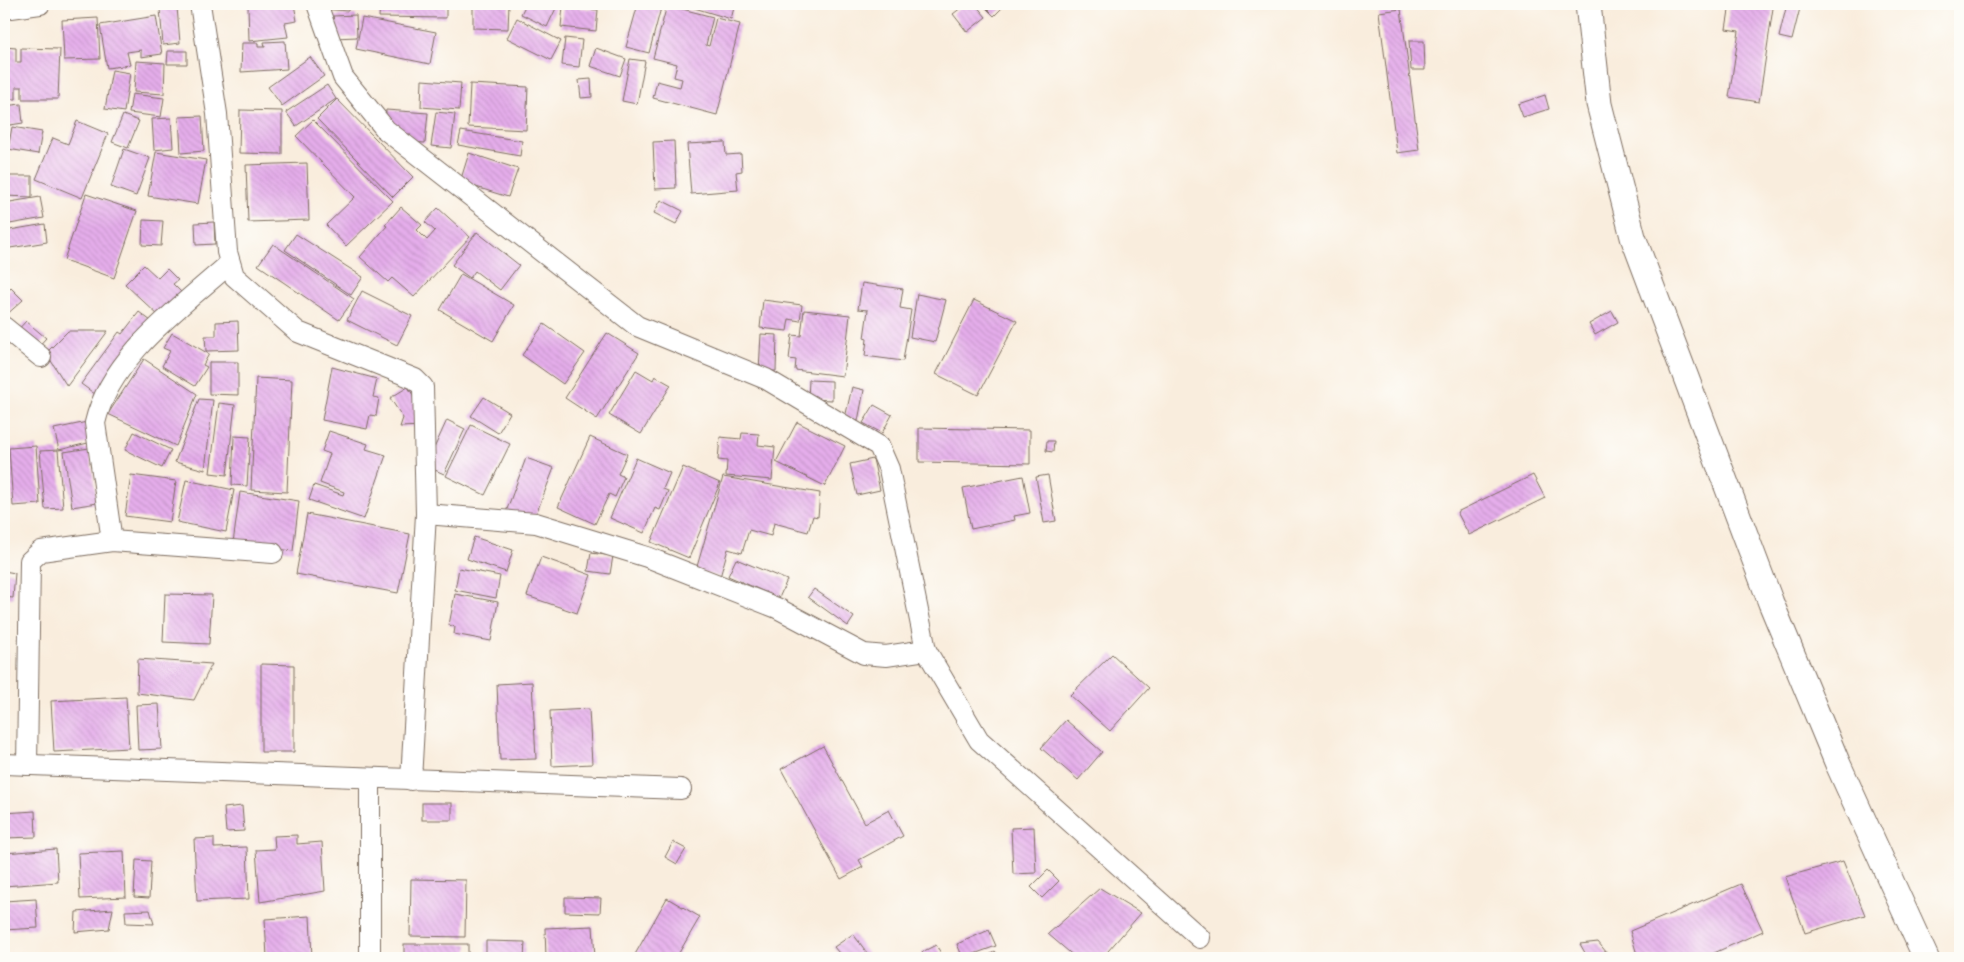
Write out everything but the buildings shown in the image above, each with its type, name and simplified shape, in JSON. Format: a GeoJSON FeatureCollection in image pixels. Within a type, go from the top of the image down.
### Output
{"type":"FeatureCollection","features":[{"type":"Feature","properties":{"kind":"street"},"geometry":{"type":"LineString","coordinates":[[4,9],[40,4]]}},
{"type":"Feature","properties":{"kind":"street"},"geometry":{"type":"LineString","coordinates":[[200,4],[217,114],[229,264],[234,276],[298,332],[415,379],[423,387],[426,514],[411,780]]}},
{"type":"Feature","properties":{"kind":"street"},"geometry":{"type":"LineString","coordinates":[[317,4],[343,76],[386,130],[637,326],[766,380],[879,446],[889,469],[926,650],[979,740],[1200,938]]}},
{"type":"Feature","properties":{"kind":"street"},"geometry":{"type":"LineString","coordinates":[[1588,4],[1599,104],[1633,237],[1771,603],[1837,762],[1926,958]]}},
{"type":"Feature","properties":{"kind":"street"},"geometry":{"type":"LineString","coordinates":[[112,541],[95,423],[99,405],[110,385],[143,342],[229,264]]}},
{"type":"Feature","properties":{"kind":"street"},"geometry":{"type":"LineString","coordinates":[[4,327],[41,357]]}},
{"type":"Feature","properties":{"kind":"street"},"geometry":{"type":"LineString","coordinates":[[426,514],[536,523],[647,557],[777,608],[864,654],[886,656],[926,650]]}},
{"type":"Feature","properties":{"kind":"street"},"geometry":{"type":"LineString","coordinates":[[27,765],[30,561],[41,551],[112,541],[273,553]]}},
{"type":"Feature","properties":{"kind":"street"},"geometry":{"type":"LineString","coordinates":[[4,764],[681,789]]}},
{"type":"Feature","properties":{"kind":"street"},"geometry":{"type":"LineString","coordinates":[[370,779],[370,958]]}}]}
